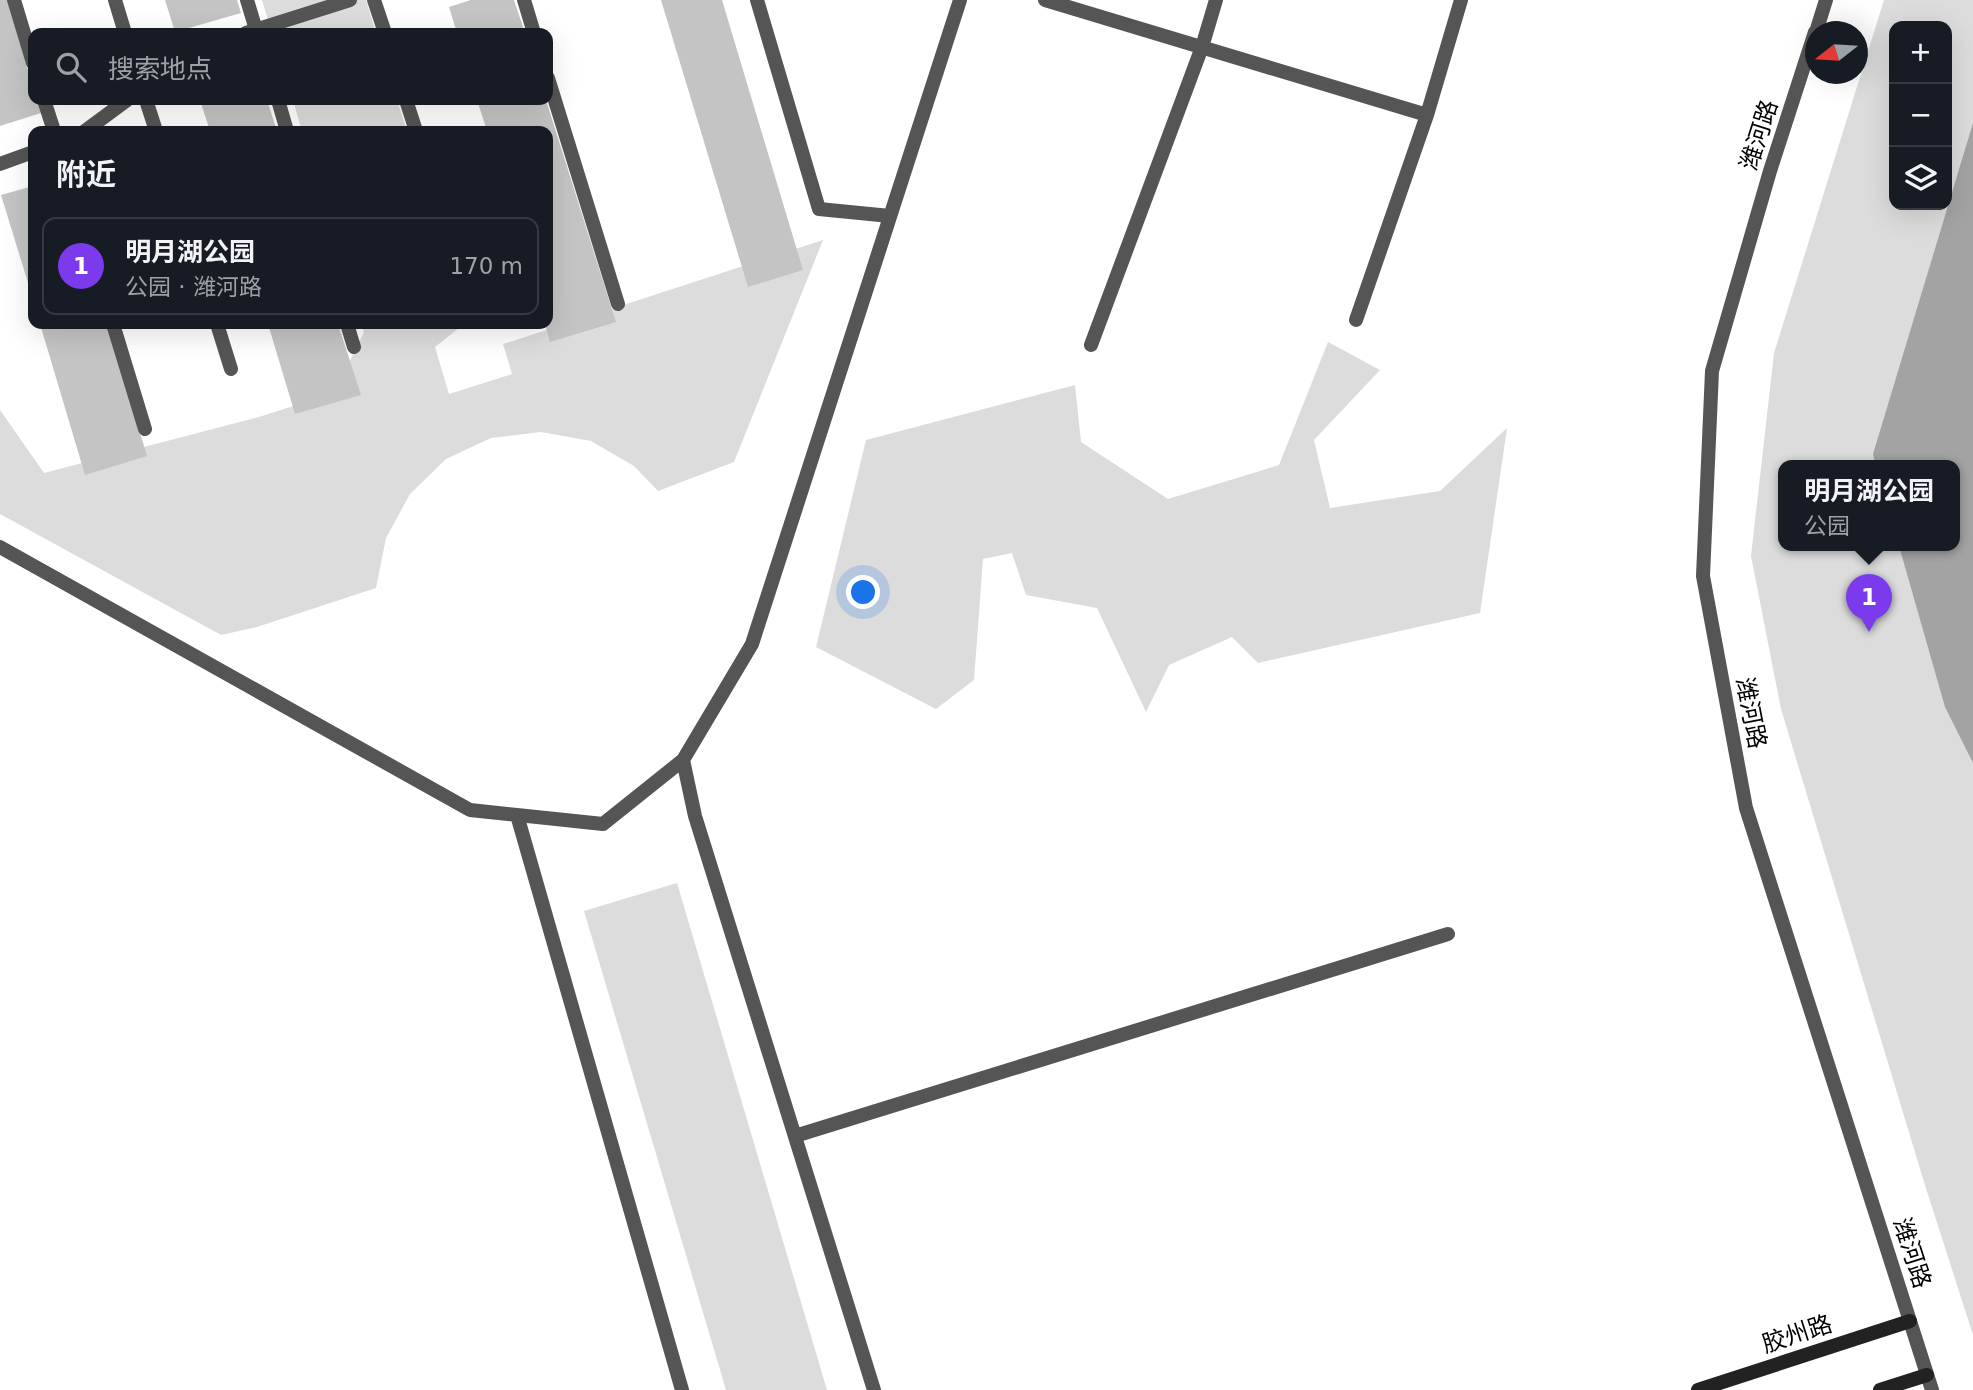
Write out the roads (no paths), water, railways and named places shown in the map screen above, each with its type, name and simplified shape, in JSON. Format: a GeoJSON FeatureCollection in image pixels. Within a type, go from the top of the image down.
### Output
{"type":"FeatureCollection","features":[{"type":"Feature","properties":{"kind":"main road","name":"胶州路"},"geometry":{"type":"LineString","coordinates":[[1698,1390],[1910,1321]]}},
{"type":"Feature","properties":{"kind":"main road"},"geometry":{"type":"LineString","coordinates":[[1880,1390],[1927,1375]]}},
{"type":"Feature","properties":{"kind":"street"},"geometry":{"type":"LineString","coordinates":[[14,0],[28,46]]}},
{"type":"Feature","properties":{"kind":"street"},"geometry":{"type":"LineString","coordinates":[[115,0],[123,28]]}},
{"type":"Feature","properties":{"kind":"street"},"geometry":{"type":"LineString","coordinates":[[247,0],[252,28]]}},
{"type":"Feature","properties":{"kind":"street"},"geometry":{"type":"LineString","coordinates":[[265,28],[350,0]]}},
{"type":"Feature","properties":{"kind":"street"},"geometry":{"type":"LineString","coordinates":[[374,0],[383,28]]}},
{"type":"Feature","properties":{"kind":"street"},"geometry":{"type":"LineString","coordinates":[[524,0],[532,28]]}},
{"type":"Feature","properties":{"kind":"street"},"geometry":{"type":"LineString","coordinates":[[757,0],[819,209],[890,216]]}},
{"type":"Feature","properties":{"kind":"street"},"geometry":{"type":"LineString","coordinates":[[0,547],[470,810],[603,824],[683,760],[752,643],[960,0]]}},
{"type":"Feature","properties":{"kind":"street"},"geometry":{"type":"LineString","coordinates":[[1045,0],[1427,115]]}},
{"type":"Feature","properties":{"kind":"street"},"geometry":{"type":"LineString","coordinates":[[1091,345],[1202,47],[1216,0]]}},
{"type":"Feature","properties":{"kind":"street"},"geometry":{"type":"LineString","coordinates":[[1356,320],[1427,115],[1461,0]]}},
{"type":"Feature","properties":{"kind":"street","name":"潍河路"},"geometry":{"type":"LineString","coordinates":[[1819,21],[1826,0]]}},
{"type":"Feature","properties":{"kind":"street","name":"潍河路"},"geometry":{"type":"LineString","coordinates":[[1805,65],[1770,172],[1712,372],[1703,576],[1746,808],[1932,1390]]}},
{"type":"Feature","properties":{"kind":"street"},"geometry":{"type":"LineString","coordinates":[[553,94],[618,304]]}},
{"type":"Feature","properties":{"kind":"street"},"geometry":{"type":"LineString","coordinates":[[46,105],[52,126]]}},
{"type":"Feature","properties":{"kind":"street"},"geometry":{"type":"LineString","coordinates":[[92,126],[120,105]]}},
{"type":"Feature","properties":{"kind":"street"},"geometry":{"type":"LineString","coordinates":[[148,105],[154,126]]}},
{"type":"Feature","properties":{"kind":"street"},"geometry":{"type":"LineString","coordinates":[[279,105],[286,126]]}},
{"type":"Feature","properties":{"kind":"street"},"geometry":{"type":"LineString","coordinates":[[408,105],[414,126]]}},
{"type":"Feature","properties":{"kind":"street"},"geometry":{"type":"LineString","coordinates":[[0,164],[28,154]]}},
{"type":"Feature","properties":{"kind":"street"},"geometry":{"type":"LineString","coordinates":[[115,329],[145,429]]}},
{"type":"Feature","properties":{"kind":"street"},"geometry":{"type":"LineString","coordinates":[[219,329],[231,369]]}},
{"type":"Feature","properties":{"kind":"street"},"geometry":{"type":"LineString","coordinates":[[349,329],[354,347]]}},
{"type":"Feature","properties":{"kind":"street"},"geometry":{"type":"LineString","coordinates":[[683,760],[695,816],[874,1390]]}},
{"type":"Feature","properties":{"kind":"street"},"geometry":{"type":"LineString","coordinates":[[517,815],[682,1390]]}},
{"type":"Feature","properties":{"kind":"street"},"geometry":{"type":"LineString","coordinates":[[795,1136],[1448,934]]}},
{"type":"Feature","properties":{"kind":"place","name":"明月湖公园"},"geometry":{"type":"Point","coordinates":[1869,632]}}]}
